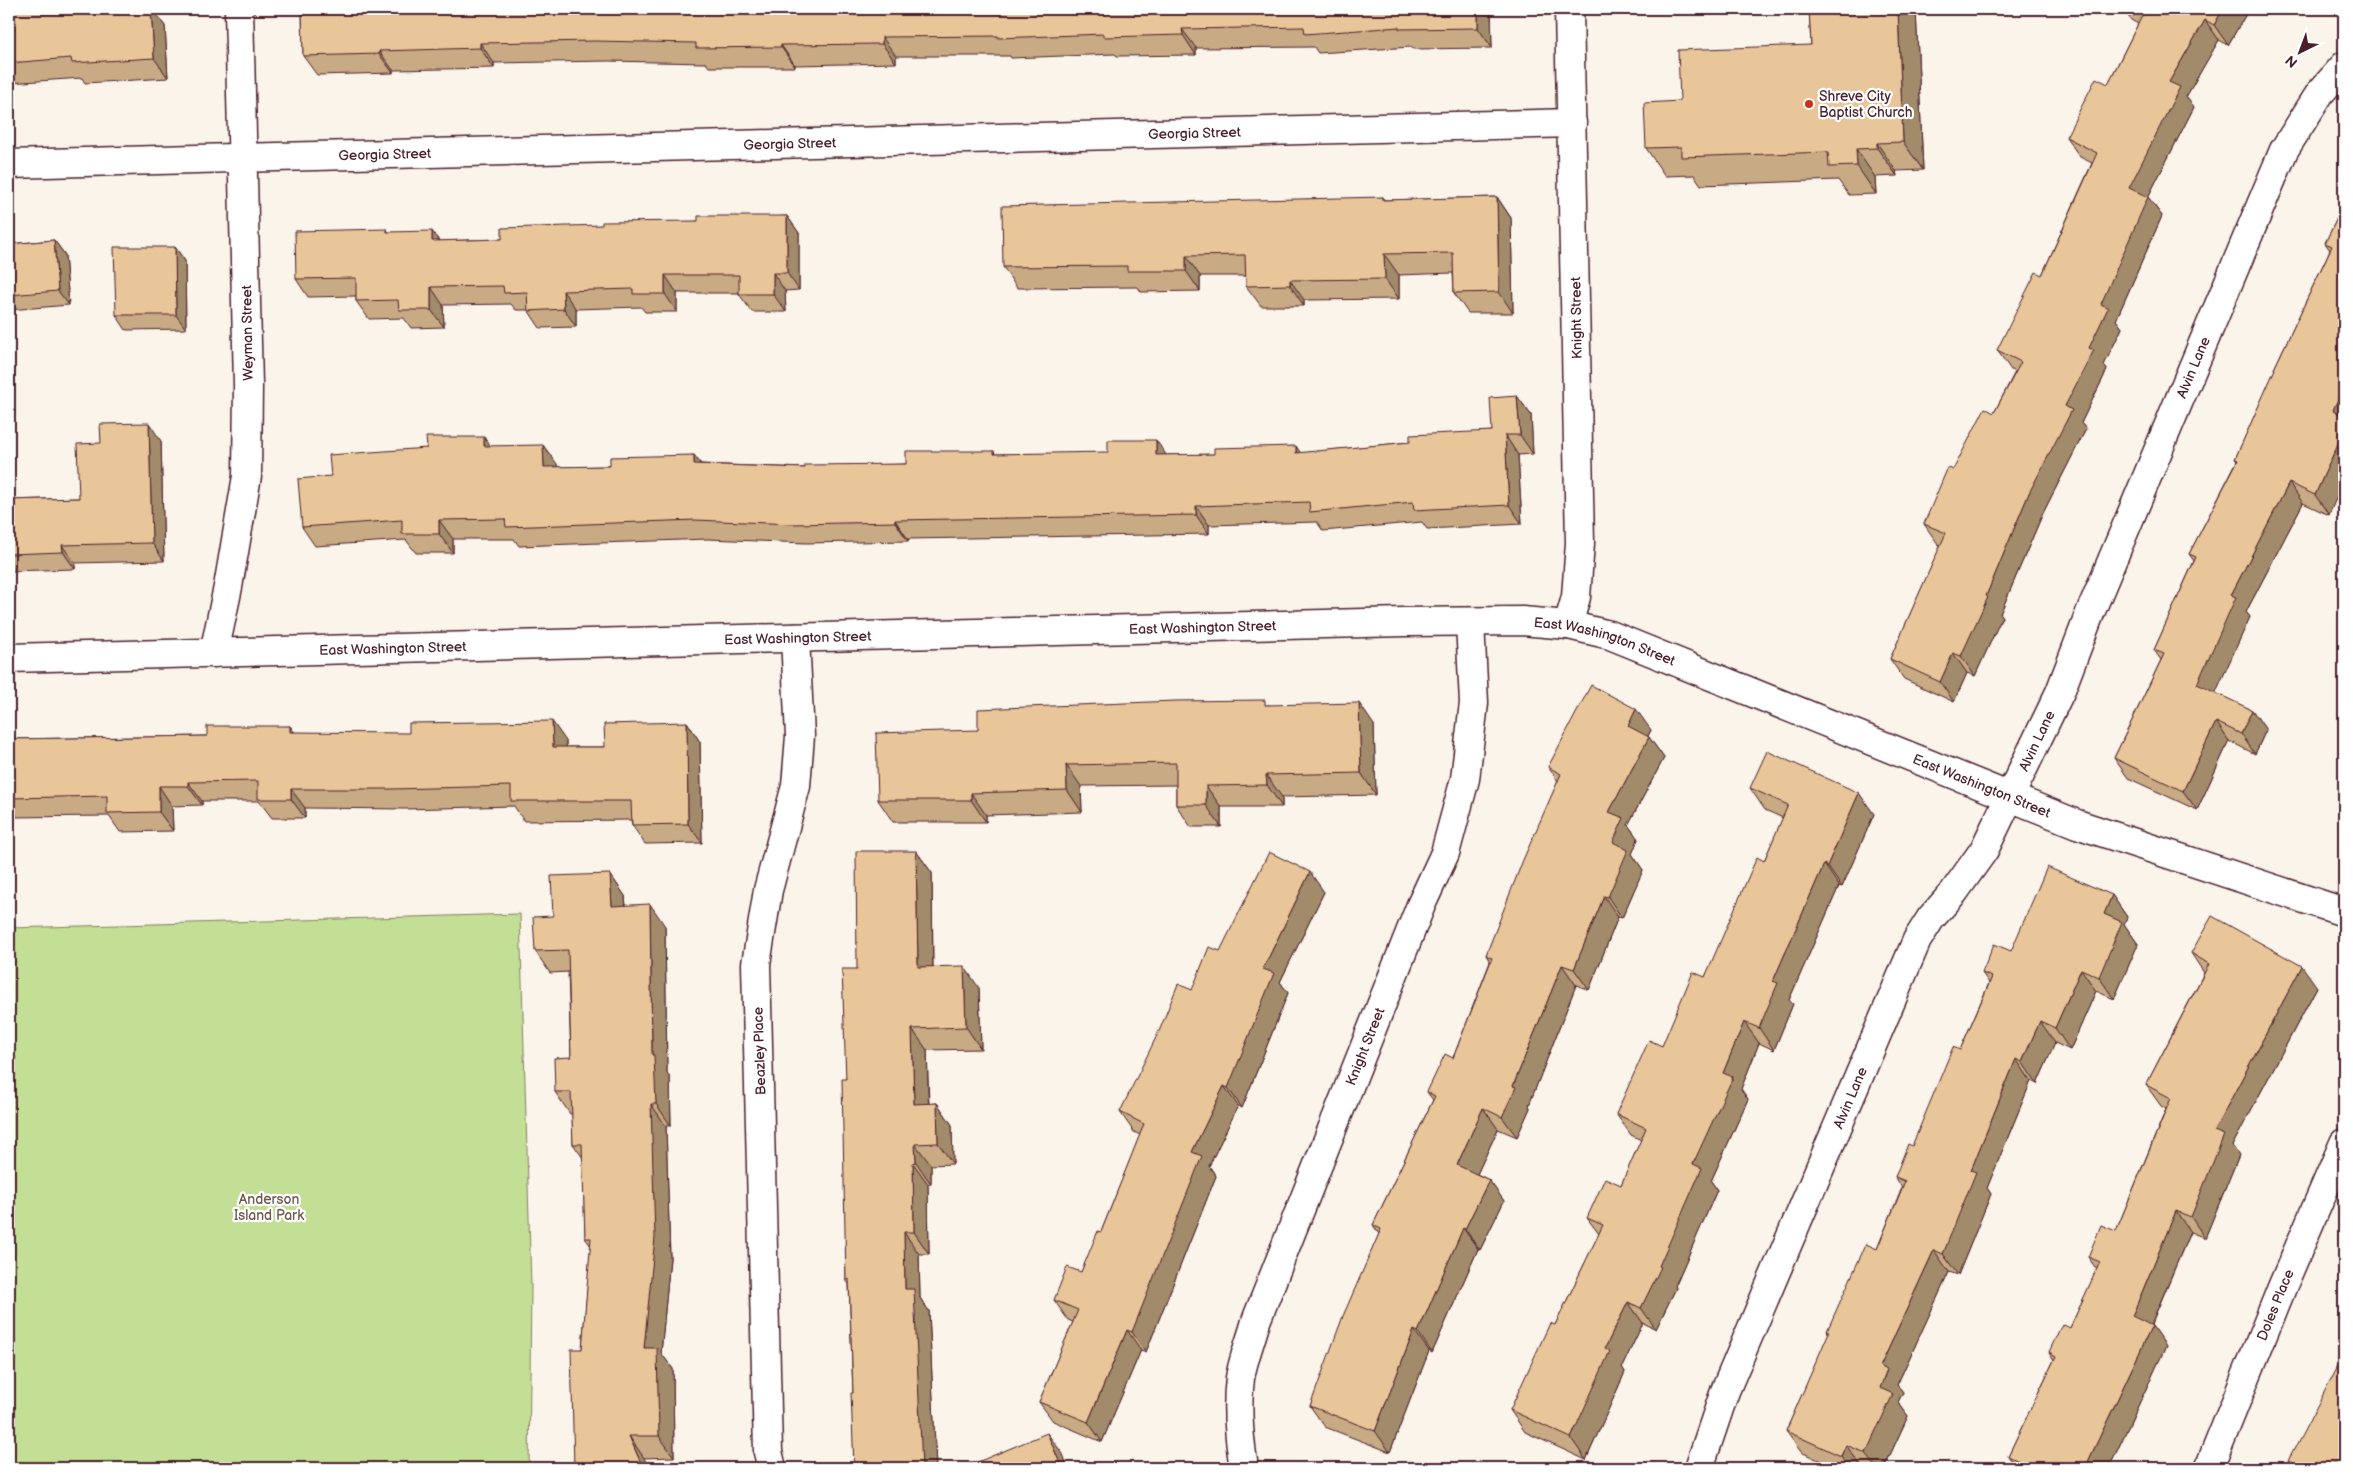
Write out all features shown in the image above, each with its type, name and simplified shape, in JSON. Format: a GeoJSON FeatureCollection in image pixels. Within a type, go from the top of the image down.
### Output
{"type":"FeatureCollection","features":[{"type":"Feature","properties":{"kind":"street","name":"Weyman Street"},"geometry":{"type":"LineString","coordinates":[[214,653],[228,587],[247,476],[248,385],[239,9]]}},
{"type":"Feature","properties":{"kind":"street","name":"Knight Street"},"geometry":{"type":"LineString","coordinates":[[1568,625],[1576,597],[1580,543],[1569,9]]}},
{"type":"Feature","properties":{"kind":"street","name":"Alvin Lane"},"geometry":{"type":"LineString","coordinates":[[1699,1468],[1725,1391],[1917,940],[1931,918],[1954,892],[1984,850],[2060,692],[2090,613],[2284,150],[2320,93],[2344,66]]}},
{"type":"Feature","properties":{"kind":"street","name":"Georgia Street"},"geometry":{"type":"LineString","coordinates":[[9,164],[1572,122]]}},
{"type":"Feature","properties":{"kind":"street","name":"East Washington Street"},"geometry":{"type":"LineString","coordinates":[[9,658],[1470,622],[1522,621],[1568,625],[1610,635],[2077,824],[2344,912]]}},
{"type":"Feature","properties":{"kind":"street","name":"Knight Street"},"geometry":{"type":"LineString","coordinates":[[1244,1468],[1238,1433],[1238,1405],[1241,1377],[1256,1321],[1421,905],[1445,853],[1456,817],[1465,779],[1474,703],[1470,622]]}},
{"type":"Feature","properties":{"kind":"street","name":"Beazley Place"},"geometry":{"type":"LineString","coordinates":[[772,1468],[768,1452],[756,964],[768,890],[796,786],[800,736],[795,638]]}},
{"type":"Feature","properties":{"kind":"street","name":"Doles Place"},"geometry":{"type":"LineString","coordinates":[[2209,1468],[2283,1285],[2344,1143]]}},
{"type":"Feature","properties":{"kind":"green space","name":"Anderson Island Park"},"geometry":{"type":"Polygon","coordinates":[[[520,914],[531,1286],[529,1468],[9,1468],[9,1159],[11,1158],[9,928],[520,914]]]}},
{"type":"Feature","properties":{"kind":"building"},"geometry":{"type":"Polygon","coordinates":[[[9,9],[151,9],[154,58],[72,63],[71,58],[9,63],[9,9]]]}},
{"type":"Feature","properties":{"kind":"building"},"geometry":{"type":"Polygon","coordinates":[[[302,9],[1478,9],[1478,28],[1399,29],[1399,27],[1305,34],[1304,27],[1182,29],[1183,35],[1103,37],[1103,34],[998,38],[998,36],[882,37],[882,44],[781,45],[781,47],[696,48],[696,43],[594,41],[480,43],[480,48],[379,51],[379,54],[303,56],[302,9]]]}},
{"type":"Feature","properties":{"kind":"building","name":"Shreve City Baptist Church"},"geometry":{"type":"Polygon","coordinates":[[[1809,9],[1898,9],[1903,142],[1877,143],[1877,148],[1856,149],[1857,166],[1829,167],[1828,152],[1681,157],[1681,147],[1646,148],[1644,103],[1680,101],[1678,50],[1811,45],[1809,9]]]}},
{"type":"Feature","properties":{"kind":"building"},"geometry":{"type":"Polygon","coordinates":[[[2133,9],[2223,9],[2214,25],[2205,20],[2169,82],[2180,87],[2129,188],[2148,197],[2101,304],[2108,308],[2089,348],[2094,350],[2065,406],[2072,410],[2029,493],[1986,596],[1988,597],[1961,656],[1953,653],[1940,682],[1890,659],[1946,533],[1924,524],[1948,467],[1953,470],[1985,408],[1994,413],[2021,362],[1997,350],[2036,272],[2042,275],[2097,153],[2066,137],[2096,78],[2108,84],[2143,14],[2133,9]]]}},
{"type":"Feature","properties":{"kind":"building"},"geometry":{"type":"Polygon","coordinates":[[[1383,197],[1383,200],[1497,197],[1499,292],[1454,293],[1453,253],[1384,254],[1385,279],[1290,280],[1290,285],[1246,286],[1245,255],[1186,256],[1186,271],[1127,271],[1127,266],[1003,267],[1002,206],[1383,197]]]}},
{"type":"Feature","properties":{"kind":"building"},"geometry":{"type":"Polygon","coordinates":[[[2344,204],[2344,386],[2333,410],[2344,416],[2344,430],[2315,495],[2289,483],[2231,595],[2236,597],[2197,684],[2252,710],[2241,734],[2216,722],[2183,791],[2114,758],[2164,654],[2154,650],[2196,557],[2189,554],[2238,460],[2235,459],[2274,369],[2332,246],[2325,243],[2344,204]]]}},
{"type":"Feature","properties":{"kind":"building"},"geometry":{"type":"Polygon","coordinates":[[[698,216],[787,216],[787,273],[773,273],[773,294],[739,294],[739,275],[665,275],[665,294],[633,294],[633,289],[563,291],[564,309],[528,311],[527,292],[504,293],[503,286],[431,287],[431,310],[399,310],[398,300],[356,301],[356,278],[296,279],[295,231],[387,229],[387,232],[432,231],[432,241],[502,239],[502,228],[602,225],[602,222],[698,221],[698,216]]]}},
{"type":"Feature","properties":{"kind":"building"},"geometry":{"type":"Polygon","coordinates":[[[54,240],[58,291],[9,295],[9,244],[54,240]]]}},
{"type":"Feature","properties":{"kind":"building"},"geometry":{"type":"Polygon","coordinates":[[[114,247],[175,247],[176,315],[116,315],[114,247]]]}},
{"type":"Feature","properties":{"kind":"building"},"geometry":{"type":"Polygon","coordinates":[[[1517,396],[1520,435],[1505,435],[1509,505],[1414,510],[1413,502],[1310,512],[1309,502],[1196,506],[1196,515],[895,520],[895,522],[793,524],[695,520],[506,527],[505,519],[439,520],[439,534],[402,534],[402,520],[302,527],[298,479],[331,476],[329,455],[427,448],[426,437],[484,437],[484,446],[543,445],[544,467],[610,466],[610,457],[694,455],[694,464],[805,468],[805,465],[906,464],[906,451],[994,451],[994,454],[1108,452],[1108,440],[1156,440],[1156,455],[1214,454],[1214,448],[1296,446],[1296,453],[1410,442],[1410,435],[1492,431],[1490,398],[1517,396]]]}},
{"type":"Feature","properties":{"kind":"building"},"geometry":{"type":"Polygon","coordinates":[[[149,423],[152,543],[62,545],[63,552],[9,554],[9,500],[79,498],[77,444],[101,443],[100,424],[149,423]]]}},
{"type":"Feature","properties":{"kind":"building"},"geometry":{"type":"Polygon","coordinates":[[[1591,685],[1636,709],[1628,726],[1649,737],[1609,812],[1624,818],[1613,842],[1628,850],[1608,897],[1604,896],[1574,969],[1562,965],[1513,1086],[1516,1087],[1502,1117],[1483,1108],[1457,1165],[1489,1180],[1465,1229],[1463,1228],[1418,1332],[1414,1330],[1375,1431],[1310,1406],[1343,1316],[1381,1229],[1373,1225],[1435,1096],[1427,1092],[1445,1054],[1453,1058],[1492,958],[1486,955],[1523,860],[1561,774],[1548,767],[1591,685]]]}},
{"type":"Feature","properties":{"kind":"building"},"geometry":{"type":"Polygon","coordinates":[[[1265,700],[1265,705],[1359,703],[1361,773],[1266,775],[1267,785],[1206,786],[1206,805],[1176,805],[1176,763],[1066,765],[1067,790],[971,793],[971,800],[878,800],[876,733],[978,730],[978,709],[1175,701],[1265,700]]]}},
{"type":"Feature","properties":{"kind":"building"},"geometry":{"type":"Polygon","coordinates":[[[552,721],[553,747],[605,747],[604,724],[687,722],[688,824],[632,825],[631,801],[511,801],[511,786],[291,789],[291,799],[258,799],[258,781],[188,782],[188,786],[159,786],[159,812],[107,813],[107,796],[9,798],[9,739],[207,736],[207,726],[290,726],[290,732],[409,733],[409,723],[552,721]]]}},
{"type":"Feature","properties":{"kind":"building"},"geometry":{"type":"Polygon","coordinates":[[[1767,751],[1859,793],[1827,866],[1824,864],[1773,981],[1778,983],[1759,1028],[1744,1022],[1723,1073],[1733,1077],[1693,1164],[1702,1168],[1659,1266],[1661,1267],[1641,1308],[1628,1302],[1605,1348],[1610,1351],[1571,1438],[1510,1410],[1550,1323],[1555,1325],[1603,1225],[1587,1218],[1605,1178],[1621,1185],[1646,1128],[1616,1114],[1649,1040],[1662,1046],[1693,972],[1705,977],[1757,857],[1764,861],[1788,805],[1750,788],[1767,751]]]}},
{"type":"Feature","properties":{"kind":"building"},"geometry":{"type":"Polygon","coordinates":[[[856,851],[916,851],[918,967],[964,966],[966,1027],[912,1029],[914,1104],[937,1103],[938,1143],[915,1144],[916,1162],[913,1163],[914,1232],[904,1232],[905,1289],[914,1289],[922,1468],[854,1468],[849,1279],[846,1280],[842,1079],[846,1079],[842,969],[857,969],[856,851]]]}},
{"type":"Feature","properties":{"kind":"building"},"geometry":{"type":"Polygon","coordinates":[[[1269,852],[1310,872],[1263,969],[1274,973],[1228,1088],[1224,1086],[1192,1152],[1202,1156],[1132,1332],[1127,1330],[1088,1422],[1039,1402],[1078,1310],[1054,1300],[1067,1267],[1081,1272],[1098,1231],[1101,1232],[1144,1124],[1120,1112],[1160,1029],[1178,984],[1192,990],[1209,947],[1220,951],[1269,852]]]}},
{"type":"Feature","properties":{"kind":"building"},"geometry":{"type":"Polygon","coordinates":[[[2047,867],[2112,895],[2104,914],[2122,922],[2099,977],[2081,969],[2055,1028],[2040,1021],[2022,1062],[2016,1059],[1971,1170],[1976,1172],[1943,1254],[1934,1250],[1880,1367],[1887,1370],[1880,1388],[1893,1394],[1866,1453],[1846,1445],[1841,1456],[1786,1431],[1829,1332],[1827,1331],[1866,1244],[1877,1249],[1905,1181],[1895,1177],[1908,1144],[1912,1146],[1953,1047],[1960,1050],[1992,977],[1982,973],[1994,944],[2011,951],[2047,867]]]}},
{"type":"Feature","properties":{"kind":"building"},"geometry":{"type":"Polygon","coordinates":[[[610,874],[612,906],[650,904],[652,1055],[654,1055],[656,1104],[651,1104],[655,1237],[644,1348],[657,1348],[659,1436],[629,1436],[643,1468],[574,1468],[571,1349],[582,1349],[591,1238],[585,1238],[582,1144],[573,1144],[571,1092],[555,1092],[554,1058],[571,1057],[568,950],[535,951],[533,917],[553,916],[551,876],[610,874]]]}},
{"type":"Feature","properties":{"kind":"building"},"geometry":{"type":"Polygon","coordinates":[[[2212,916],[2302,966],[2214,1131],[2224,1135],[2191,1217],[2176,1211],[2132,1316],[2152,1326],[2085,1468],[2034,1468],[2008,1456],[2056,1356],[2049,1352],[2062,1324],[2070,1328],[2100,1262],[2088,1257],[2101,1225],[2116,1231],[2171,1098],[2146,1085],[2209,964],[2191,953],[2212,916]]]}},
{"type":"Feature","properties":{"kind":"building"},"geometry":{"type":"Polygon","coordinates":[[[2344,1354],[2344,1468],[2304,1468],[2289,1460],[2344,1354]]]}},
{"type":"Feature","properties":{"kind":"building"},"geometry":{"type":"Polygon","coordinates":[[[1047,1433],[1062,1468],[969,1468],[968,1466],[1047,1433]]]}},
{"type":"Feature","properties":{"kind":"place","name":"Shreve City Baptist Church"},"geometry":{"type":"Point","coordinates":[1809,104]}}]}
